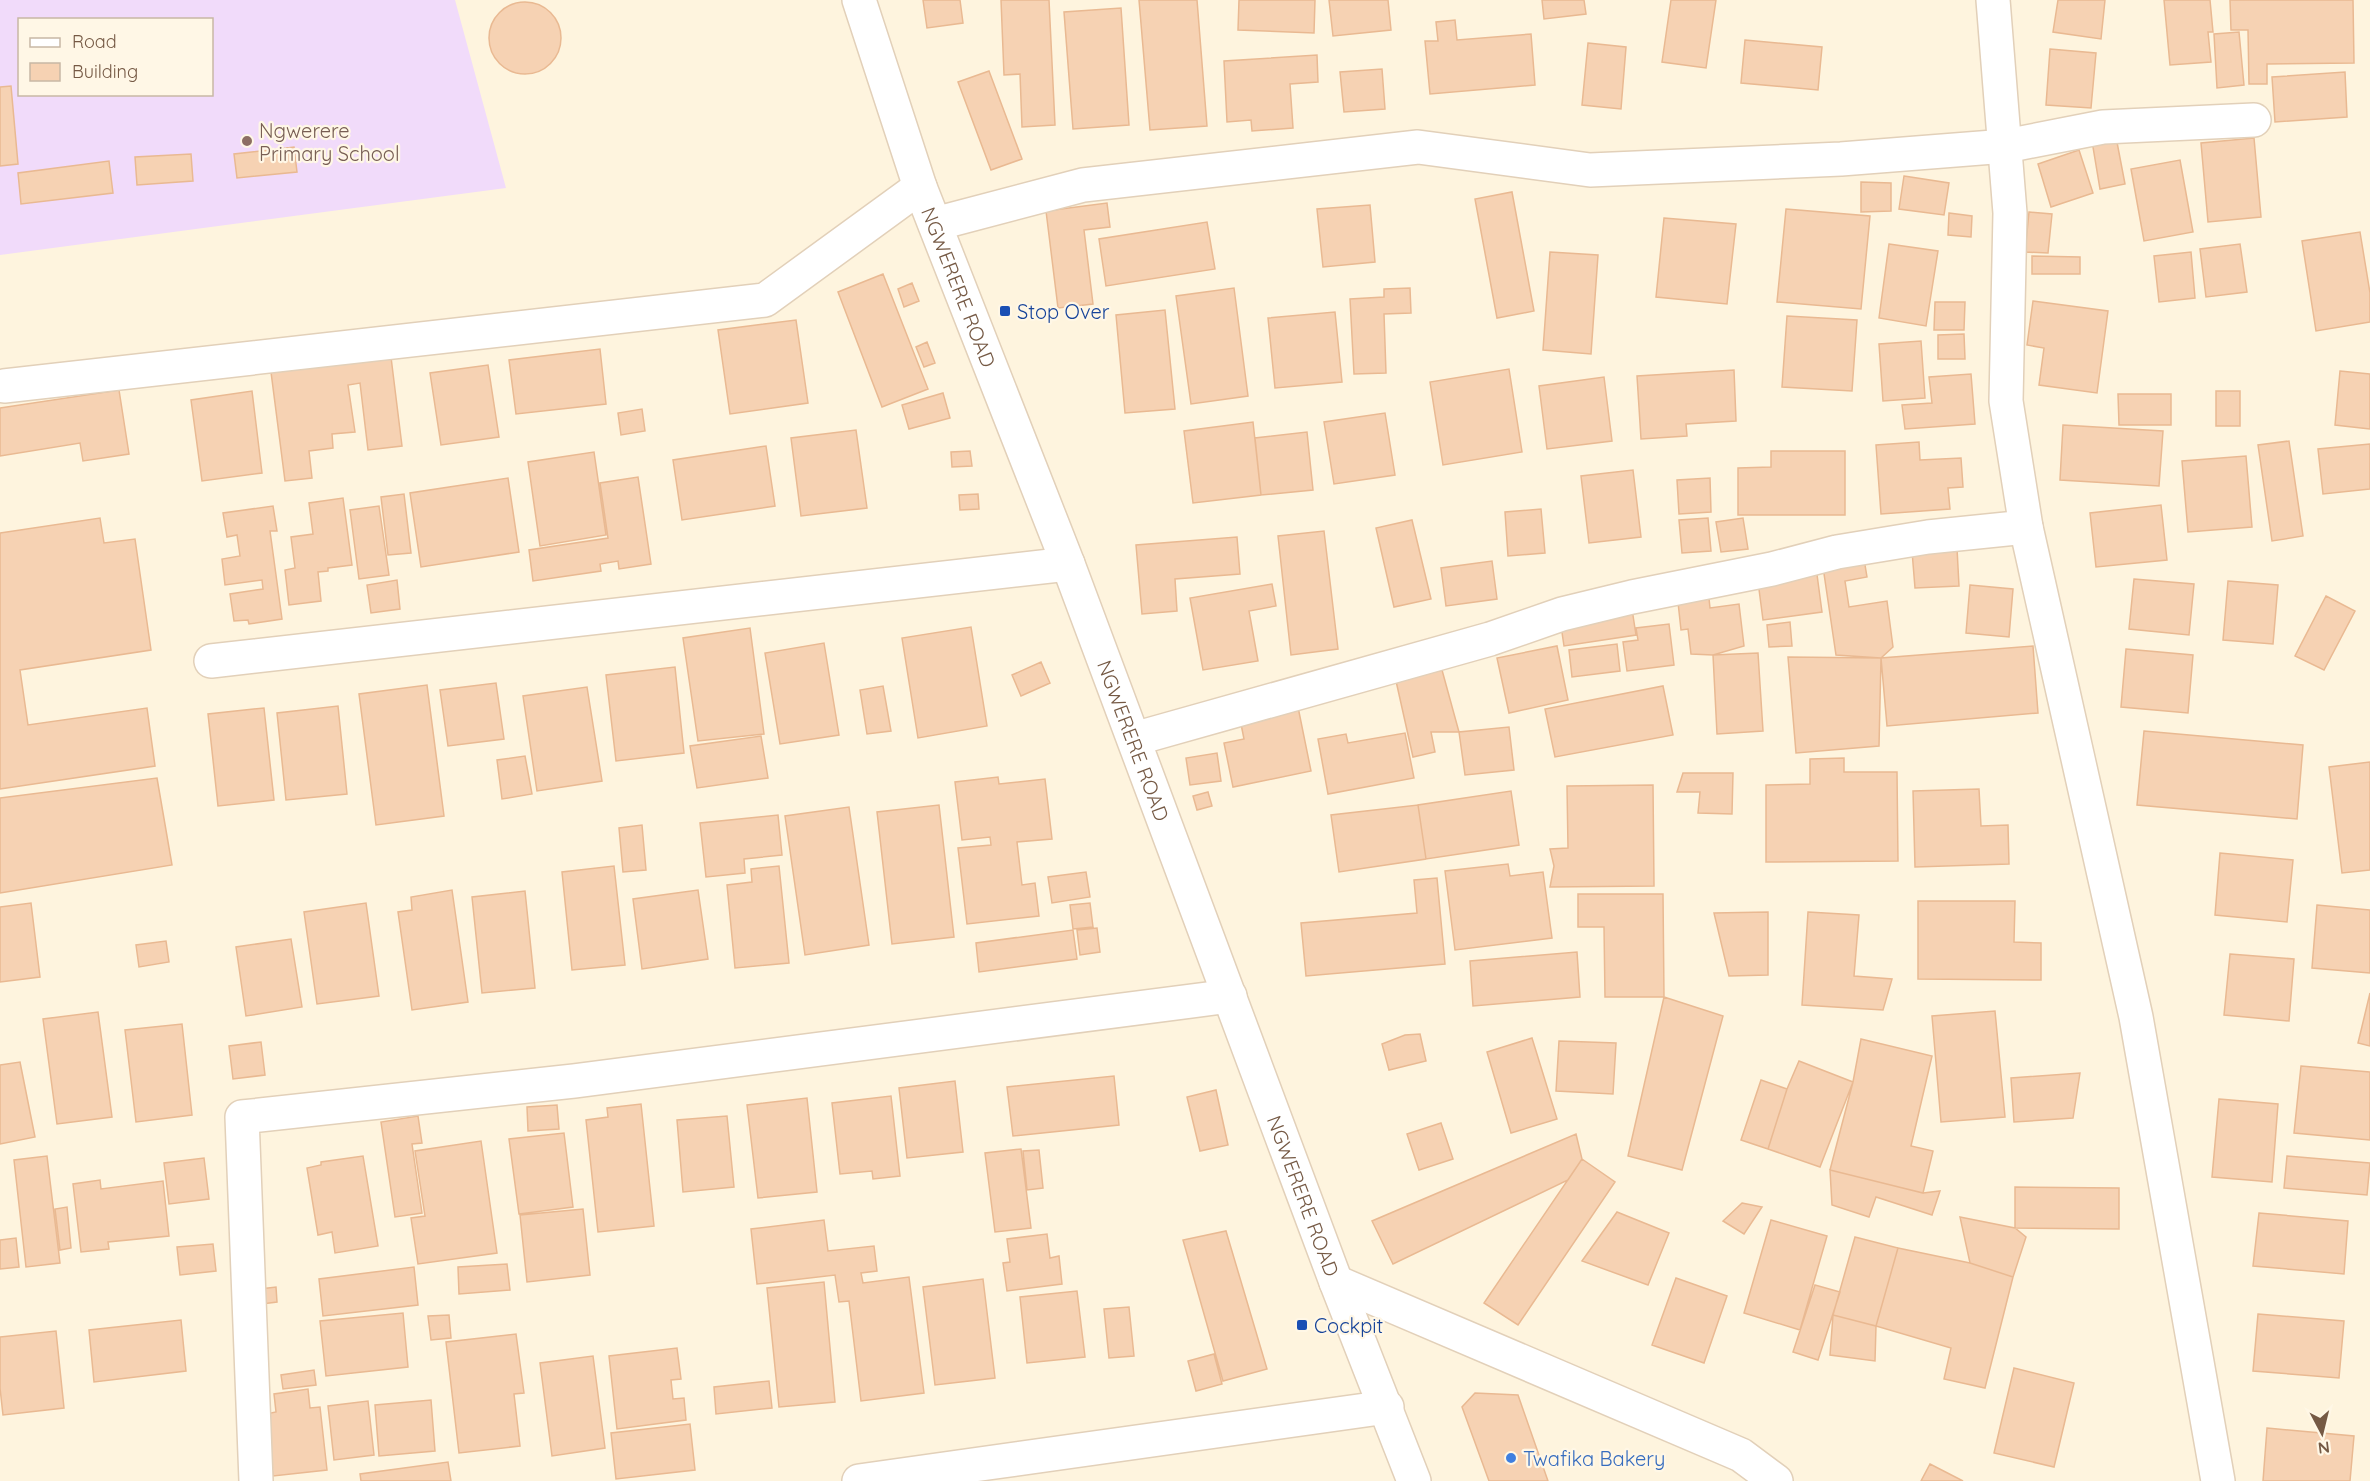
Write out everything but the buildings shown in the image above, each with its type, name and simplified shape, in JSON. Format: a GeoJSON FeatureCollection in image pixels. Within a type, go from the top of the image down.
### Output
{"type":"FeatureCollection","features":[{"type":"Feature","properties":{"kind":"street","name":"NGWERERE ROAD"},"geometry":{"type":"LineString","coordinates":[[859,0],[920,187],[1068,564],[1336,1282],[1387,1407],[1414,1481]]}},
{"type":"Feature","properties":{"kind":"street"},"geometry":{"type":"LineString","coordinates":[[1993,0],[2010,213],[2006,401],[2026,527],[2136,1017],[2218,1481]]}},
{"type":"Feature","properties":{"kind":"street"},"geometry":{"type":"LineString","coordinates":[[935,224],[1083,185],[1418,147],[1590,170],[1841,159],[2006,146],[2103,127],[2254,120]]}},
{"type":"Feature","properties":{"kind":"street"},"geometry":{"type":"LineString","coordinates":[[4,386],[765,300],[920,187]]}},
{"type":"Feature","properties":{"kind":"street"},"geometry":{"type":"LineString","coordinates":[[1134,739],[1490,639],[1562,614],[1632,597],[1772,569],[1837,552],[1928,537],[2026,527]]}},
{"type":"Feature","properties":{"kind":"street"},"geometry":{"type":"LineString","coordinates":[[211,661],[1068,564]]}},
{"type":"Feature","properties":{"kind":"street"},"geometry":{"type":"LineString","coordinates":[[256,1481],[242,1117],[573,1081],[1230,996]]}},
{"type":"Feature","properties":{"kind":"street"},"geometry":{"type":"LineString","coordinates":[[1336,1282],[1741,1455],[1776,1481]]}},
{"type":"Feature","properties":{"kind":"street"},"geometry":{"type":"LineString","coordinates":[[859,1481],[1387,1407]]}},
{"type":"Feature","properties":{"kind":"shaded area","name":"Ngwerere Primary School"},"geometry":{"type":"Polygon","coordinates":[[[0,0],[455,0],[506,188],[0,255],[0,0]]]}},
{"type":"Feature","properties":{"kind":"place","name":"Ngwerere Primary School"},"geometry":{"type":"Point","coordinates":[247,141]}},
{"type":"Feature","properties":{"kind":"place","name":"Stop Over"},"geometry":{"type":"Point","coordinates":[1005,311]}},
{"type":"Feature","properties":{"kind":"place","name":"Cockpit"},"geometry":{"type":"Point","coordinates":[1302,1325]}},
{"type":"Feature","properties":{"kind":"place","name":"Twafika Bakery"},"geometry":{"type":"Point","coordinates":[1511,1458]}}]}
